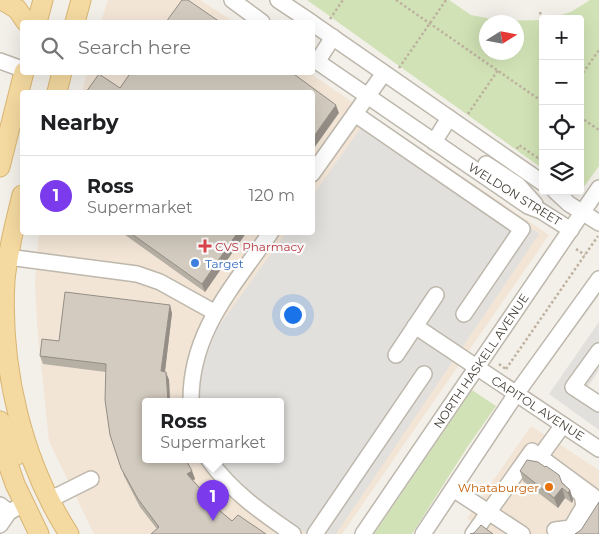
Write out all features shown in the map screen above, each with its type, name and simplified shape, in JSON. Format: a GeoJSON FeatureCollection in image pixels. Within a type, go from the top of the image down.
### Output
{"type":"FeatureCollection","features":[{"type":"Feature","properties":{"kind":"main road"},"geometry":{"type":"LineString","coordinates":[[2,0],[17,9],[25,20]]}},
{"type":"Feature","properties":{"kind":"main road"},"geometry":{"type":"LineString","coordinates":[[38,20],[43,0]]}},
{"type":"Feature","properties":{"kind":"main road"},"geometry":{"type":"LineString","coordinates":[[77,20],[82,0]]}},
{"type":"Feature","properties":{"kind":"main road"},"geometry":{"type":"LineString","coordinates":[[1,156],[22,75]]}},
{"type":"Feature","properties":{"kind":"main road"},"geometry":{"type":"LineString","coordinates":[[58,90],[61,75]]}},
{"type":"Feature","properties":{"kind":"main road"},"geometry":{"type":"LineString","coordinates":[[20,202],[4,257],[4,330],[12,390],[23,436],[48,498],[69,534]]}},
{"type":"Feature","properties":{"kind":"main road"},"geometry":{"type":"LineString","coordinates":[[0,421],[8,431],[22,472],[30,483],[48,498]]}},
{"type":"Feature","properties":{"kind":"main road"},"geometry":{"type":"LineString","coordinates":[[1,450],[11,507],[39,534]]}},
{"type":"Feature","properties":{"kind":"main road"},"geometry":{"type":"LineString","coordinates":[[11,507],[28,504],[36,508],[46,517],[57,534]]}},
{"type":"Feature","properties":{"kind":"street"},"geometry":{"type":"LineString","coordinates":[[232,0],[259,20]]}},
{"type":"Feature","properties":{"kind":"street","name":"WELDON STREET"},"geometry":{"type":"LineString","coordinates":[[278,0],[310,20]]}},
{"type":"Feature","properties":{"kind":"street","name":"WELDON STREET"},"geometry":{"type":"LineString","coordinates":[[539,180],[457,119],[384,73],[321,27],[315,60],[528,206],[541,210],[571,230]]}},
{"type":"Feature","properties":{"kind":"street"},"geometry":{"type":"LineString","coordinates":[[0,61],[20,70]]}},
{"type":"Feature","properties":{"kind":"street"},"geometry":{"type":"LineString","coordinates":[[315,170],[384,73]]}},
{"type":"Feature","properties":{"kind":"street"},"geometry":{"type":"LineString","coordinates":[[355,114],[522,229],[464,314]]}},
{"type":"Feature","properties":{"kind":"street"},"geometry":{"type":"LineString","coordinates":[[434,142],[457,119]]}},
{"type":"Feature","properties":{"kind":"street"},"geometry":{"type":"LineString","coordinates":[[539,187],[521,180],[487,161],[518,185],[541,210]]}},
{"type":"Feature","properties":{"kind":"street","name":"NORTH HASKELL AVENUE"},"geometry":{"type":"LineString","coordinates":[[363,534],[599,188]]}},
{"type":"Feature","properties":{"kind":"street","name":"WELDON STREET"},"geometry":{"type":"LineString","coordinates":[[558,195],[582,213],[599,233]]}},
{"type":"Feature","properties":{"kind":"street"},"geometry":{"type":"LineString","coordinates":[[558,221],[582,213]]}},
{"type":"Feature","properties":{"kind":"street"},"geometry":{"type":"LineString","coordinates":[[191,398],[192,372],[200,343],[214,312],[269,235]]}},
{"type":"Feature","properties":{"kind":"street"},"geometry":{"type":"LineString","coordinates":[[4,257],[137,274],[160,282],[214,312]]}},
{"type":"Feature","properties":{"kind":"street"},"geometry":{"type":"LineString","coordinates":[[423,534],[516,394],[599,279]]}},
{"type":"Feature","properties":{"kind":"street"},"geometry":{"type":"LineString","coordinates":[[396,354],[436,295]]}},
{"type":"Feature","properties":{"kind":"street","name":"CAPITOL AVENUE"},"geometry":{"type":"LineString","coordinates":[[415,326],[599,449]]}},
{"type":"Feature","properties":{"kind":"street"},"geometry":{"type":"LineString","coordinates":[[599,351],[573,387],[599,404]]}},
{"type":"Feature","properties":{"kind":"street"},"geometry":{"type":"LineString","coordinates":[[315,534],[424,374]]}},
{"type":"Feature","properties":{"kind":"street"},"geometry":{"type":"LineString","coordinates":[[554,530],[571,528],[580,514],[584,500],[580,492],[536,462],[563,425]]}},
{"type":"Feature","properties":{"kind":"street"},"geometry":{"type":"LineString","coordinates":[[473,534],[532,451],[593,496],[595,507],[578,534]]}},
{"type":"Feature","properties":{"kind":"street"},"geometry":{"type":"LineString","coordinates":[[212,463],[224,481],[248,503],[293,534]]}},
{"type":"Feature","properties":{"kind":"street"},"geometry":{"type":"LineString","coordinates":[[48,498],[59,495],[91,479]]}},
{"type":"Feature","properties":{"kind":"street"},"geometry":{"type":"LineString","coordinates":[[453,489],[522,534]]}},
{"type":"Feature","properties":{"kind":"street"},"geometry":{"type":"LineString","coordinates":[[0,525],[11,507]]}},
{"type":"Feature","properties":{"kind":"path"},"geometry":{"type":"LineString","coordinates":[[321,27],[343,0]]}},
{"type":"Feature","properties":{"kind":"path"},"geometry":{"type":"LineString","coordinates":[[396,0],[539,99]]}},
{"type":"Feature","properties":{"kind":"path"},"geometry":{"type":"LineString","coordinates":[[399,68],[446,0]]}},
{"type":"Feature","properties":{"kind":"path"},"geometry":{"type":"LineString","coordinates":[[584,71],[599,50]]}},
{"type":"Feature","properties":{"kind":"path"},"geometry":{"type":"LineString","coordinates":[[457,119],[498,70]]}},
{"type":"Feature","properties":{"kind":"path"},"geometry":{"type":"LineString","coordinates":[[584,120],[599,130]]}},
{"type":"Feature","properties":{"kind":"path"},"geometry":{"type":"LineString","coordinates":[[516,150],[519,145],[538,158],[539,157]]}},
{"type":"Feature","properties":{"kind":"path"},"geometry":{"type":"LineString","coordinates":[[506,369],[599,233]]}},
{"type":"Feature","properties":{"kind":"path"},"geometry":{"type":"LineString","coordinates":[[576,249],[585,255]]}},
{"type":"Feature","properties":{"kind":"path"},"geometry":{"type":"LineString","coordinates":[[499,364],[513,374]]}},
{"type":"Feature","properties":{"kind":"shaded area"},"geometry":{"type":"Polygon","coordinates":[[[108,0],[200,0],[231,20],[102,20],[108,0]]]}},
{"type":"Feature","properties":{"kind":"shaded area"},"geometry":{"type":"Polygon","coordinates":[[[86,75],[312,75],[549,235],[342,534],[94,534],[49,441],[37,325],[35,281],[39,235],[315,235],[315,90],[83,90],[86,75]]]}},
{"type":"Feature","properties":{"kind":"shaded area"},"geometry":{"type":"Polygon","coordinates":[[[370,115],[539,234],[336,534],[307,534],[236,485],[222,463],[284,463],[284,398],[200,398],[198,379],[216,330],[285,235],[315,235],[315,192],[370,115]]]}},
{"type":"Feature","properties":{"kind":"shaded area"},"geometry":{"type":"Polygon","coordinates":[[[599,322],[599,370],[585,391],[599,400],[599,430],[549,394],[599,322]]]}},
{"type":"Feature","properties":{"kind":"shaded area"},"geometry":{"type":"Polygon","coordinates":[[[531,426],[599,470],[599,534],[477,534],[481,527],[467,518],[531,426]]]}},
{"type":"Feature","properties":{"kind":"green space"},"geometry":{"type":"Polygon","coordinates":[[[307,0],[449,0],[471,15],[479,17],[479,60],[524,60],[524,20],[539,20],[539,166],[307,0]]]}},
{"type":"Feature","properties":{"kind":"green space"},"geometry":{"type":"Polygon","coordinates":[[[590,0],[599,0],[599,166],[584,187],[584,15],[561,15],[571,12],[590,0]]]}},
{"type":"Feature","properties":{"kind":"green space"},"geometry":{"type":"Polygon","coordinates":[[[472,390],[496,406],[412,534],[374,534],[472,390]]]}},
{"type":"Feature","properties":{"kind":"building"},"geometry":{"type":"Polygon","coordinates":[[[182,0],[188,0],[217,20],[167,20],[182,0]]]}},
{"type":"Feature","properties":{"kind":"building"},"geometry":{"type":"Polygon","coordinates":[[[98,75],[120,88],[129,75],[295,75],[336,105],[315,135],[315,90],[87,90],[98,75]]]}},
{"type":"Feature","properties":{"kind":"building","name":"Target"},"geometry":{"type":"Polygon","coordinates":[[[133,235],[236,235],[202,284],[133,235]]]}},
{"type":"Feature","properties":{"kind":"building"},"geometry":{"type":"Polygon","coordinates":[[[65,292],[170,305],[161,371],[166,372],[168,398],[142,398],[142,463],[188,463],[192,471],[187,474],[220,511],[232,521],[238,515],[266,534],[151,534],[159,527],[138,499],[121,468],[110,435],[105,400],[106,364],[40,356],[42,339],[59,341],[65,292]]]}},
{"type":"Feature","properties":{"kind":"building"},"geometry":{"type":"Polygon","coordinates":[[[527,460],[538,462],[559,475],[562,483],[570,490],[568,493],[562,488],[554,498],[520,471],[527,460]]]}},
{"type":"Feature","properties":{"kind":"building"},"geometry":{"type":"Polygon","coordinates":[[[599,502],[599,534],[575,534],[581,530],[599,502]]]}},
{"type":"Feature","properties":{"kind":"building"},"geometry":{"type":"Polygon","coordinates":[[[481,525],[493,534],[470,534],[474,533],[481,525]]]}},
{"type":"Feature","properties":{"kind":"place","name":"CVS Pharmacy"},"geometry":{"type":"Point","coordinates":[205,246]}},
{"type":"Feature","properties":{"kind":"place","name":"Target"},"geometry":{"type":"Point","coordinates":[195,263]}},
{"type":"Feature","properties":{"kind":"place","name":"Whataburger"},"geometry":{"type":"Point","coordinates":[549,487]}},
{"type":"Feature","properties":{"kind":"place","name":"Ross"},"geometry":{"type":"Point","coordinates":[213,521]}}]}
